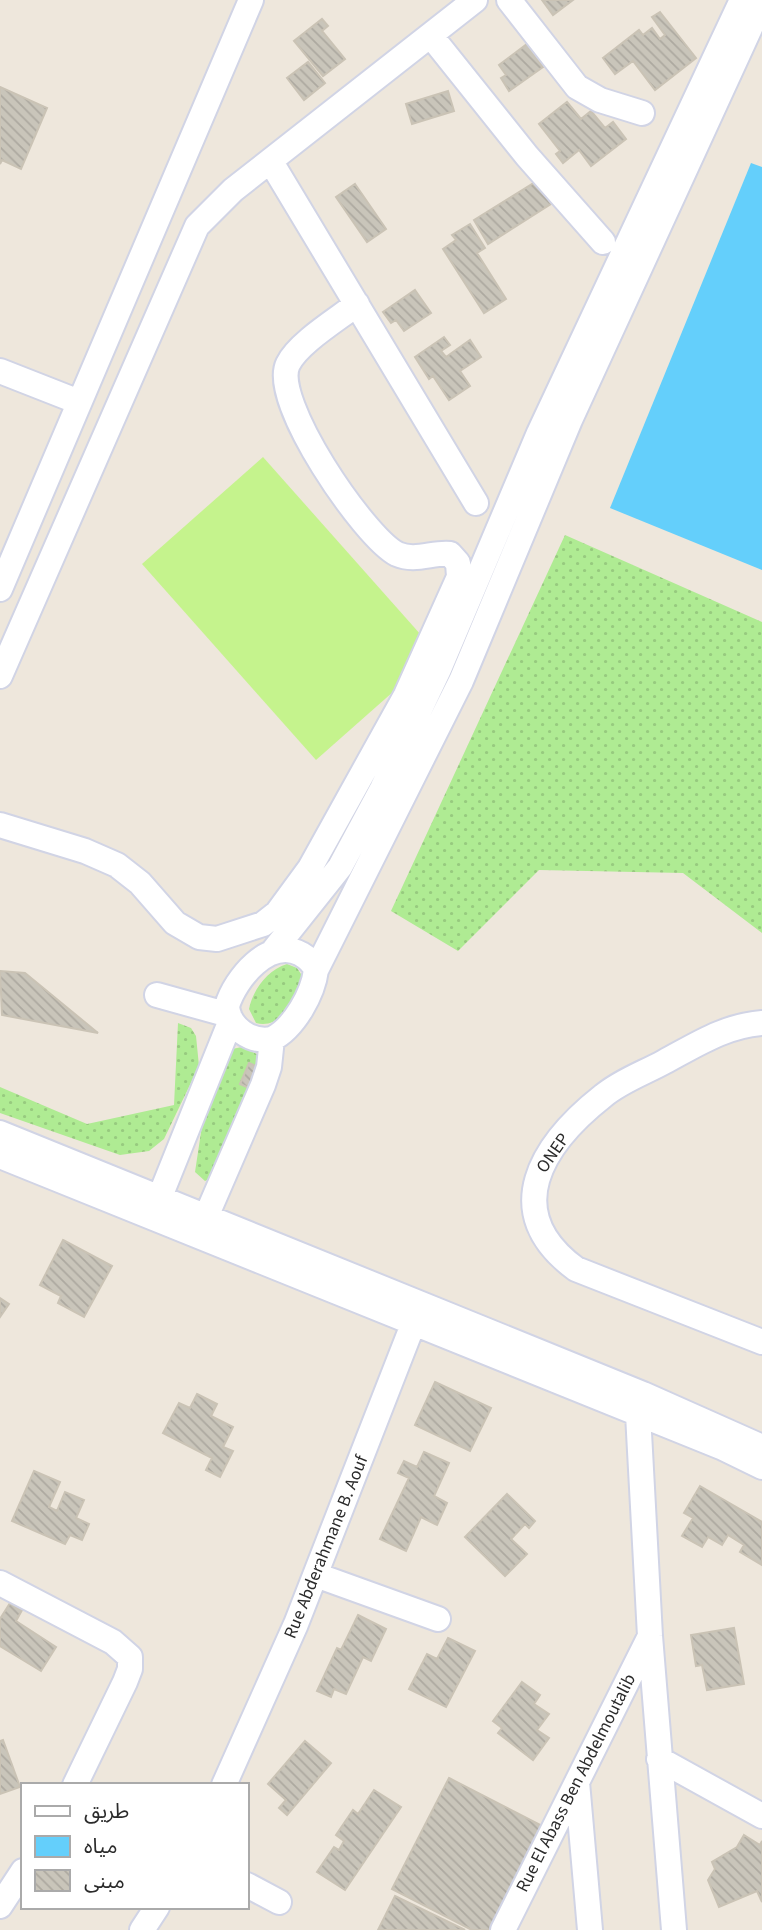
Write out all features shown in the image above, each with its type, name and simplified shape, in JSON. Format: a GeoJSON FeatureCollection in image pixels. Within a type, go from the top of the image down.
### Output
{"type":"FeatureCollection","features":[{"type":"Feature","properties":{"kind":"street"},"geometry":{"type":"LineString","coordinates":[[0,589],[251,0]]}},
{"type":"Feature","properties":{"kind":"street"},"geometry":{"type":"LineString","coordinates":[[0,676],[197,226],[215,204],[475,0]]}},
{"type":"Feature","properties":{"kind":"street"},"geometry":{"type":"LineString","coordinates":[[509,0],[577,87],[600,100],[642,113]]}},
{"type":"Feature","properties":{"kind":"street"},"geometry":{"type":"LineString","coordinates":[[272,1039],[248,1037],[230,1017],[227,1006],[236,987],[258,962],[274,950],[340,867],[382,789],[439,669],[550,409],[743,0]]}},
{"type":"Feature","properties":{"kind":"street"},"geometry":{"type":"LineString","coordinates":[[202,1227],[263,1085],[269,1067],[272,1039],[296,1015],[312,987],[316,970],[461,681],[570,420],[762,2]]}},
{"type":"Feature","properties":{"kind":"street"},"geometry":{"type":"LineString","coordinates":[[430,36],[527,156],[603,242]]}},
{"type":"Feature","properties":{"kind":"street"},"geometry":{"type":"LineString","coordinates":[[271,162],[476,503]]}},
{"type":"Feature","properties":{"kind":"street"},"geometry":{"type":"LineString","coordinates":[[0,825],[85,851],[117,865],[140,884],[175,923],[208,939],[233,935],[263,923],[277,913],[310,868],[407,695],[459,577],[458,563],[450,554],[423,558],[400,555],[384,545],[342,493],[301,426],[287,387],[287,366],[295,353],[357,304]]}},
{"type":"Feature","properties":{"kind":"street"},"geometry":{"type":"LineString","coordinates":[[0,371],[79,402]]}},
{"type":"Feature","properties":{"kind":"street"},"geometry":{"type":"LineString","coordinates":[[274,950],[297,952],[312,962],[316,970]]}},
{"type":"Feature","properties":{"kind":"street"},"geometry":{"type":"LineString","coordinates":[[157,995],[230,1017]]}},
{"type":"Feature","properties":{"kind":"street"},"geometry":{"type":"LineString","coordinates":[[155,1208],[230,1017]]}},
{"type":"Feature","properties":{"kind":"street","name":"ONEP"},"geometry":{"type":"LineString","coordinates":[[762,1023],[706,1037],[603,1095],[551,1150],[537,1174],[533,1191],[536,1216],[543,1235],[560,1257],[576,1269],[762,1342]]}},
{"type":"Feature","properties":{"kind":"street"},"geometry":{"type":"LineString","coordinates":[[0,1133],[155,1208]]}},
{"type":"Feature","properties":{"kind":"street"},"geometry":{"type":"LineString","coordinates":[[0,1156],[155,1208],[640,1404],[762,1447]]}},
{"type":"Feature","properties":{"kind":"street","name":"Rue Abderahmane B. Aouf"},"geometry":{"type":"LineString","coordinates":[[226,1783],[316,1575],[417,1315]]}},
{"type":"Feature","properties":{"kind":"street"},"geometry":{"type":"LineString","coordinates":[[640,1404],[762,1467]]}},
{"type":"Feature","properties":{"kind":"street"},"geometry":{"type":"LineString","coordinates":[[640,1404],[650,1636],[674,1930]]}},
{"type":"Feature","properties":{"kind":"street"},"geometry":{"type":"LineString","coordinates":[[316,1575],[438,1619]]}},
{"type":"Feature","properties":{"kind":"street"},"geometry":{"type":"LineString","coordinates":[[0,1583],[122,1648],[131,1662],[125,1682],[76,1783]]}},
{"type":"Feature","properties":{"kind":"street","name":"Rue El Abass Ben Abdelmoutalib"},"geometry":{"type":"LineString","coordinates":[[503,1930],[650,1636]]}},
{"type":"Feature","properties":{"kind":"street"},"geometry":{"type":"LineString","coordinates":[[659,1759],[762,1816]]}},
{"type":"Feature","properties":{"kind":"street"},"geometry":{"type":"LineString","coordinates":[[577,1782],[590,1930]]}},
{"type":"Feature","properties":{"kind":"street"},"geometry":{"type":"LineString","coordinates":[[0,1906],[21,1874]]}},
{"type":"Feature","properties":{"kind":"street"},"geometry":{"type":"LineString","coordinates":[[248,1886],[279,1902]]}},
{"type":"Feature","properties":{"kind":"street"},"geometry":{"type":"LineString","coordinates":[[142,1930],[156,1909]]}},
{"type":"Feature","properties":{"kind":"green space"},"geometry":{"type":"Polygon","coordinates":[[[263,457],[437,653],[316,760],[142,564],[263,457]]]}},
{"type":"Feature","properties":{"kind":"green space"},"geometry":{"type":"Polygon","coordinates":[[[565,535],[762,622],[762,933],[683,873],[539,870],[458,951],[391,911],[565,535]]]}},
{"type":"Feature","properties":{"kind":"green space"},"geometry":{"type":"Polygon","coordinates":[[[287,964],[297,968],[303,977],[293,1002],[274,1022],[256,1023],[249,1009],[254,995],[267,976],[287,964]]]}},
{"type":"Feature","properties":{"kind":"green space"},"geometry":{"type":"Polygon","coordinates":[[[178,1023],[191,1028],[196,1036],[199,1066],[164,1139],[149,1151],[120,1155],[0,1113],[0,1087],[87,1124],[174,1105],[178,1023]]]}},
{"type":"Feature","properties":{"kind":"green space"},"geometry":{"type":"Polygon","coordinates":[[[242,1047],[259,1055],[260,1068],[249,1064],[240,1083],[251,1089],[212,1178],[205,1181],[195,1172],[205,1106],[232,1049],[242,1047]]]}},
{"type":"Feature","properties":{"kind":"water"},"geometry":{"type":"Polygon","coordinates":[[[751,163],[762,167],[762,570],[610,508],[751,163]]]}},
{"type":"Feature","properties":{"kind":"building"},"geometry":{"type":"Polygon","coordinates":[[[542,0],[573,0],[553,15],[542,0]]]}},
{"type":"Feature","properties":{"kind":"building"},"geometry":{"type":"Polygon","coordinates":[[[660,12],[696,58],[655,90],[633,61],[615,74],[603,58],[639,30],[643,35],[652,28],[660,39],[665,35],[652,17],[660,12]]]}},
{"type":"Feature","properties":{"kind":"building"},"geometry":{"type":"Polygon","coordinates":[[[322,19],[328,26],[322,31],[345,59],[323,76],[294,41],[322,19]]]}},
{"type":"Feature","properties":{"kind":"building"},"geometry":{"type":"Polygon","coordinates":[[[527,44],[543,67],[509,91],[501,78],[506,75],[499,65],[527,44]]]}},
{"type":"Feature","properties":{"kind":"building"},"geometry":{"type":"Polygon","coordinates":[[[308,62],[325,83],[304,100],[287,78],[308,62]]]}},
{"type":"Feature","properties":{"kind":"building"},"geometry":{"type":"Polygon","coordinates":[[[0,87],[47,108],[21,169],[2,160],[0,164],[0,87]]]}},
{"type":"Feature","properties":{"kind":"building"},"geometry":{"type":"Polygon","coordinates":[[[448,91],[454,111],[412,124],[406,104],[448,91]]]}},
{"type":"Feature","properties":{"kind":"building"},"geometry":{"type":"Polygon","coordinates":[[[567,102],[581,119],[591,111],[605,128],[613,122],[626,139],[591,166],[579,150],[563,163],[556,154],[560,151],[539,124],[567,102]]]}},
{"type":"Feature","properties":{"kind":"building"},"geometry":{"type":"Polygon","coordinates":[[[537,181],[551,204],[488,244],[474,220],[537,181]]]}},
{"type":"Feature","properties":{"kind":"building"},"geometry":{"type":"Polygon","coordinates":[[[355,184],[386,229],[367,242],[336,197],[355,184]]]}},
{"type":"Feature","properties":{"kind":"building"},"geometry":{"type":"Polygon","coordinates":[[[470,224],[485,248],[477,253],[506,299],[484,313],[443,249],[456,240],[452,235],[470,224]]]}},
{"type":"Feature","properties":{"kind":"building"},"geometry":{"type":"Polygon","coordinates":[[[415,290],[431,313],[404,331],[396,320],[391,323],[383,312],[415,290]]]}},
{"type":"Feature","properties":{"kind":"building"},"geometry":{"type":"Polygon","coordinates":[[[444,337],[450,345],[441,351],[446,357],[470,340],[481,357],[460,371],[470,386],[449,400],[433,376],[429,379],[415,357],[444,337]]]}},
{"type":"Feature","properties":{"kind":"building"},"geometry":{"type":"Polygon","coordinates":[[[0,971],[25,973],[98,1033],[2,1015],[0,971]]]}},
{"type":"Feature","properties":{"kind":"building"},"geometry":{"type":"Polygon","coordinates":[[[249,1063],[260,1068],[251,1089],[240,1084],[249,1063]]]}},
{"type":"Feature","properties":{"kind":"building"},"geometry":{"type":"Polygon","coordinates":[[[63,1240],[112,1266],[84,1317],[58,1303],[61,1296],[40,1285],[63,1240]]]}},
{"type":"Feature","properties":{"kind":"building"},"geometry":{"type":"Polygon","coordinates":[[[0,1298],[9,1304],[0,1317],[0,1298]]]}},
{"type":"Feature","properties":{"kind":"building"},"geometry":{"type":"Polygon","coordinates":[[[435,1382],[491,1408],[470,1451],[415,1425],[435,1382]]]}},
{"type":"Feature","properties":{"kind":"building"},"geometry":{"type":"Polygon","coordinates":[[[197,1394],[217,1404],[211,1416],[233,1427],[223,1447],[233,1451],[220,1477],[206,1470],[212,1458],[163,1433],[179,1403],[190,1408],[197,1394]]]}},
{"type":"Feature","properties":{"kind":"building"},"geometry":{"type":"Polygon","coordinates":[[[424,1452],[449,1463],[434,1496],[447,1503],[437,1525],[421,1517],[406,1551],[380,1539],[409,1478],[398,1473],[404,1461],[417,1467],[424,1452]]]}},
{"type":"Feature","properties":{"kind":"building"},"geometry":{"type":"Polygon","coordinates":[[[34,1471],[60,1482],[49,1507],[57,1511],[65,1492],[84,1500],[76,1518],[89,1524],[82,1540],[70,1535],[65,1544],[12,1521],[34,1471]]]}},
{"type":"Feature","properties":{"kind":"building"},"geometry":{"type":"Polygon","coordinates":[[[700,1486],[762,1522],[762,1565],[740,1552],[744,1545],[728,1535],[722,1545],[708,1537],[702,1547],[682,1536],[693,1518],[684,1513],[700,1486]]]}},
{"type":"Feature","properties":{"kind":"building"},"geometry":{"type":"Polygon","coordinates":[[[507,1494],[535,1521],[529,1528],[525,1524],[511,1539],[527,1554],[505,1576],[465,1537],[507,1494]]]}},
{"type":"Feature","properties":{"kind":"building"},"geometry":{"type":"Polygon","coordinates":[[[10,1603],[22,1610],[16,1621],[56,1647],[41,1671],[0,1646],[0,1619],[10,1603]]]}},
{"type":"Feature","properties":{"kind":"building"},"geometry":{"type":"Polygon","coordinates":[[[358,1615],[386,1629],[371,1661],[363,1657],[346,1694],[334,1689],[331,1697],[317,1691],[337,1648],[341,1650],[358,1615]]]}},
{"type":"Feature","properties":{"kind":"building"},"geometry":{"type":"Polygon","coordinates":[[[734,1628],[744,1684],[707,1690],[702,1665],[696,1666],[691,1635],[734,1628]]]}},
{"type":"Feature","properties":{"kind":"building"},"geometry":{"type":"Polygon","coordinates":[[[448,1638],[475,1651],[446,1707],[409,1689],[427,1654],[437,1659],[448,1638]]]}},
{"type":"Feature","properties":{"kind":"building"},"geometry":{"type":"Polygon","coordinates":[[[522,1682],[540,1695],[534,1704],[549,1714],[537,1730],[549,1738],[533,1760],[498,1733],[502,1728],[493,1721],[522,1682]]]}},
{"type":"Feature","properties":{"kind":"building"},"geometry":{"type":"Polygon","coordinates":[[[3,1740],[20,1787],[0,1794],[0,1741],[3,1740]]]}},
{"type":"Feature","properties":{"kind":"building"},"geometry":{"type":"Polygon","coordinates":[[[305,1741],[331,1763],[287,1815],[279,1808],[286,1800],[268,1784],[305,1741]]]}},
{"type":"Feature","properties":{"kind":"building"},"geometry":{"type":"Polygon","coordinates":[[[449,1778],[548,1829],[496,1930],[472,1930],[392,1889],[449,1778]]]}},
{"type":"Feature","properties":{"kind":"building"},"geometry":{"type":"Polygon","coordinates":[[[374,1790],[401,1807],[345,1890],[317,1872],[334,1847],[339,1850],[344,1841],[336,1835],[353,1810],[358,1814],[374,1790]]]}},
{"type":"Feature","properties":{"kind":"building"},"geometry":{"type":"Polygon","coordinates":[[[744,1835],[760,1845],[762,1841],[762,1902],[757,1891],[719,1907],[708,1880],[715,1869],[712,1862],[737,1847],[744,1835]]]}},
{"type":"Feature","properties":{"kind":"building"},"geometry":{"type":"Polygon","coordinates":[[[395,1896],[465,1930],[378,1930],[395,1896]]]}}]}
